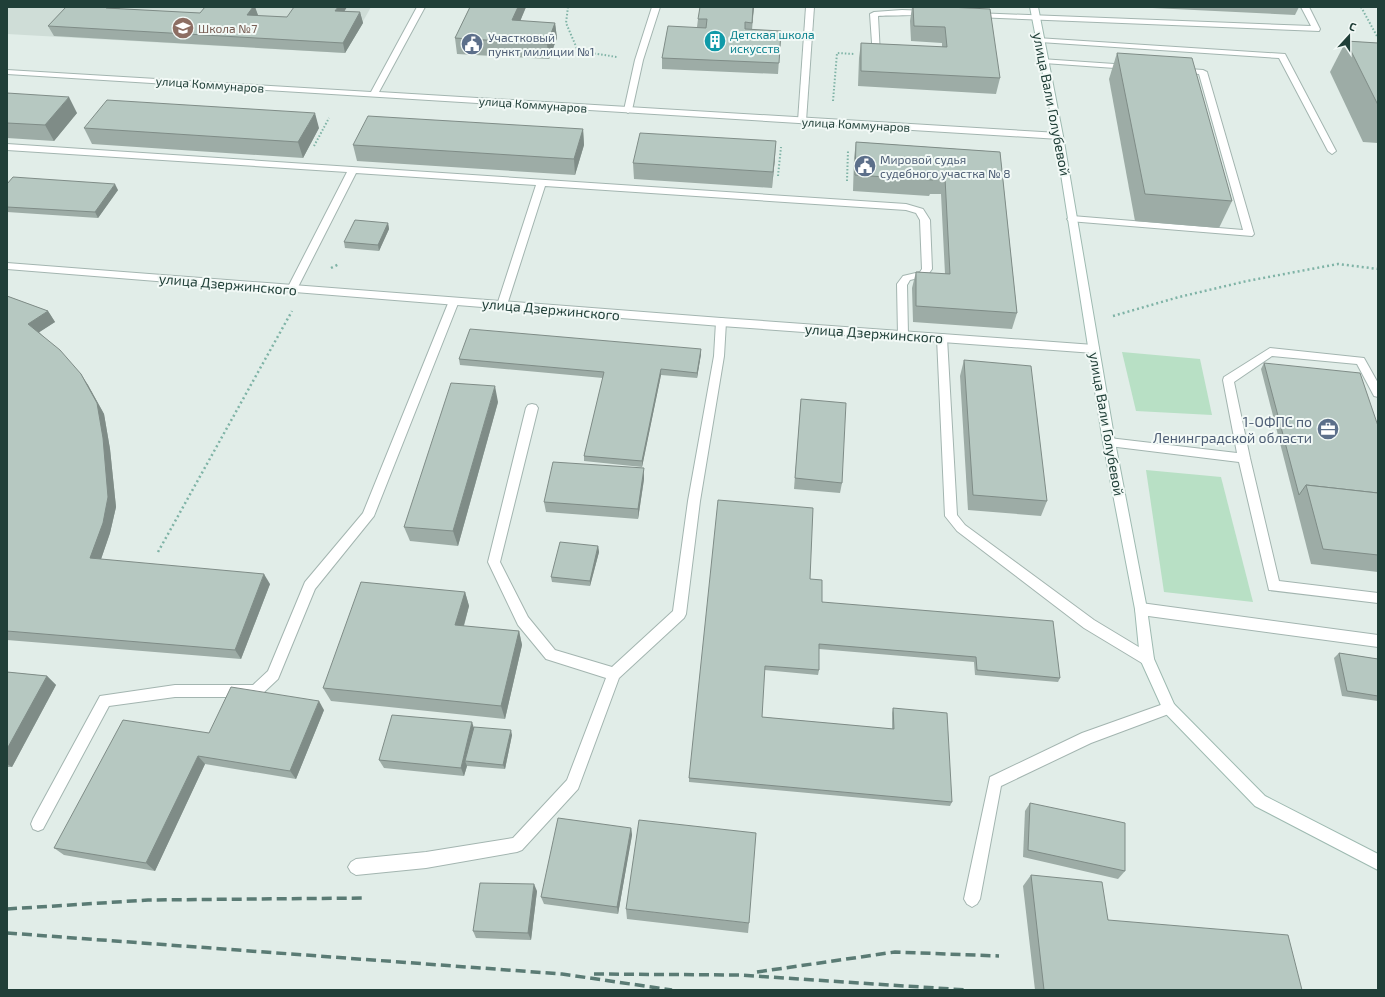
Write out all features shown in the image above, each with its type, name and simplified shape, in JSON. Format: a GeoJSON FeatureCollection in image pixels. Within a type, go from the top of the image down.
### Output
{"type":"FeatureCollection","features":[{"type":"Feature","properties":{"kind":"street"},"geometry":{"type":"LineString","coordinates":[[374,94],[421,7]]}},
{"type":"Feature","properties":{"kind":"street"},"geometry":{"type":"LineString","coordinates":[[628,110],[639,60],[656,7]]}},
{"type":"Feature","properties":{"kind":"street"},"geometry":{"type":"LineString","coordinates":[[802,121],[810,7]]}},
{"type":"Feature","properties":{"kind":"street","name":"улица Вали Голубевой"},"geometry":{"type":"LineString","coordinates":[[1034,7],[1059,136],[1109,442],[1141,608],[1147,659],[1169,708],[1260,801],[1378,862]]}},
{"type":"Feature","properties":{"kind":"street"},"geometry":{"type":"LineString","coordinates":[[966,15],[1316,29],[1305,7]]}},
{"type":"Feature","properties":{"kind":"street"},"geometry":{"type":"LineString","coordinates":[[876,55],[874,14],[902,10],[934,14]]}},
{"type":"Feature","properties":{"kind":"street"},"geometry":{"type":"LineString","coordinates":[[1040,40],[1282,56],[1332,151]]}},
{"type":"Feature","properties":{"kind":"street"},"geometry":{"type":"LineString","coordinates":[[1044,61],[1142,68]]}},
{"type":"Feature","properties":{"kind":"street"},"geometry":{"type":"LineString","coordinates":[[1072,219],[1249,234],[1202,72],[1172,70]]}},
{"type":"Feature","properties":{"kind":"street","name":"улица Коммунаров"},"geometry":{"type":"LineString","coordinates":[[7,72],[1059,136]]}},
{"type":"Feature","properties":{"kind":"street"},"geometry":{"type":"LineString","coordinates":[[7,148],[906,207],[920,211],[925,220],[927,269],[923,274],[907,278],[902,284],[903,335]]}},
{"type":"Feature","properties":{"kind":"street"},"geometry":{"type":"LineString","coordinates":[[292,289],[353,170]]}},
{"type":"Feature","properties":{"kind":"street"},"geometry":{"type":"LineString","coordinates":[[502,305],[541,183]]}},
{"type":"Feature","properties":{"kind":"street","name":"улица Дзержинского"},"geometry":{"type":"LineString","coordinates":[[7,266],[721,322],[1094,348]]}},
{"type":"Feature","properties":{"kind":"street"},"geometry":{"type":"LineString","coordinates":[[38,824],[105,700],[175,691],[256,691],[273,675],[310,586],[368,516],[454,301]]}},
{"type":"Feature","properties":{"kind":"street"},"geometry":{"type":"LineString","coordinates":[[356,867],[426,860],[517,845],[573,784],[614,674],[680,614],[694,501],[719,356],[721,322]]}},
{"type":"Feature","properties":{"kind":"street"},"geometry":{"type":"LineString","coordinates":[[942,338],[952,516],[961,528],[1088,624],[1147,659]]}},
{"type":"Feature","properties":{"kind":"street"},"geometry":{"type":"LineString","coordinates":[[1378,392],[1360,361],[1270,352],[1228,380],[1244,458],[1274,586],[1378,598]]}},
{"type":"Feature","properties":{"kind":"street"},"geometry":{"type":"LineString","coordinates":[[532,408],[494,562],[523,621],[551,654],[614,674]]}},
{"type":"Feature","properties":{"kind":"street"},"geometry":{"type":"LineString","coordinates":[[1109,442],[1244,458]]}},
{"type":"Feature","properties":{"kind":"street"},"geometry":{"type":"LineString","coordinates":[[1141,608],[1378,641]]}},
{"type":"Feature","properties":{"kind":"street"},"geometry":{"type":"LineString","coordinates":[[972,899],[995,782],[1087,738],[1169,708]]}},
{"type":"Feature","properties":{"kind":"path"},"geometry":{"type":"LineString","coordinates":[[568,7],[566,23],[578,51],[639,60]]}},
{"type":"Feature","properties":{"kind":"path"},"geometry":{"type":"LineString","coordinates":[[1361,7],[1378,38]]}},
{"type":"Feature","properties":{"kind":"path"},"geometry":{"type":"LineString","coordinates":[[833,106],[837,53],[876,55]]}},
{"type":"Feature","properties":{"kind":"path"},"geometry":{"type":"LineString","coordinates":[[302,167],[329,118]]}},
{"type":"Feature","properties":{"kind":"path"},"geometry":{"type":"LineString","coordinates":[[776,198],[781,147]]}},
{"type":"Feature","properties":{"kind":"path"},"geometry":{"type":"LineString","coordinates":[[846,203],[848,151]]}},
{"type":"Feature","properties":{"kind":"path"},"geometry":{"type":"LineString","coordinates":[[1089,322],[1179,297],[1247,281],[1338,264],[1378,269]]}},
{"type":"Feature","properties":{"kind":"path"},"geometry":{"type":"LineString","coordinates":[[158,552],[294,307]]}},
{"type":"Feature","properties":{"kind":"shaded area","name":"Школа №7"},"geometry":{"type":"Polygon","coordinates":[[[7,7],[371,7],[345,53],[7,34],[7,7]]]}},
{"type":"Feature","properties":{"kind":"green space"},"geometry":{"type":"Polygon","coordinates":[[[1122,352],[1200,359],[1212,415],[1136,411],[1122,352]]]}},
{"type":"Feature","properties":{"kind":"green space"},"geometry":{"type":"Polygon","coordinates":[[[1146,470],[1221,477],[1253,602],[1164,592],[1146,470]]]}},
{"type":"Feature","properties":{"kind":"building"},"geometry":{"type":"Polygon","coordinates":[[[66,7],[107,7],[106,8],[200,13],[205,7],[253,7],[247,15],[287,17],[294,7],[338,7],[335,11],[360,12],[343,43],[48,26],[66,7]]]}},
{"type":"Feature","properties":{"kind":"building"},"geometry":{"type":"Polygon","coordinates":[[[470,7],[518,7],[512,20],[555,23],[547,44],[455,38],[470,7]]]}},
{"type":"Feature","properties":{"kind":"building","name":"Детская школа искусств"},"geometry":{"type":"Polygon","coordinates":[[[700,7],[753,7],[752,23],[745,22],[745,29],[781,31],[779,63],[662,58],[668,26],[706,28],[707,19],[698,19],[700,7]]]}},
{"type":"Feature","properties":{"kind":"building"},"geometry":{"type":"Polygon","coordinates":[[[913,7],[990,9],[1000,78],[861,71],[861,43],[947,47],[945,27],[914,26],[913,7]]]}},
{"type":"Feature","properties":{"kind":"building"},"geometry":{"type":"Polygon","coordinates":[[[1346,41],[1378,43],[1378,105],[1346,41]]]}},
{"type":"Feature","properties":{"kind":"building"},"geometry":{"type":"Polygon","coordinates":[[[1117,53],[1192,58],[1232,201],[1145,194],[1117,53]]]}},
{"type":"Feature","properties":{"kind":"building"},"geometry":{"type":"Polygon","coordinates":[[[7,93],[69,97],[45,125],[7,123],[7,93]]]}},
{"type":"Feature","properties":{"kind":"building"},"geometry":{"type":"Polygon","coordinates":[[[107,100],[315,113],[298,142],[84,128],[107,100]]]}},
{"type":"Feature","properties":{"kind":"building"},"geometry":{"type":"Polygon","coordinates":[[[368,116],[583,129],[574,159],[353,145],[368,116]]]}},
{"type":"Feature","properties":{"kind":"building"},"geometry":{"type":"Polygon","coordinates":[[[640,133],[776,141],[773,172],[633,163],[640,133]]]}},
{"type":"Feature","properties":{"kind":"building"},"geometry":{"type":"Polygon","coordinates":[[[856,142],[1000,152],[1017,313],[916,306],[916,272],[950,274],[945,178],[932,178],[933,180],[855,175],[856,142]]]}},
{"type":"Feature","properties":{"kind":"building"},"geometry":{"type":"Polygon","coordinates":[[[13,177],[115,184],[95,212],[7,207],[7,184],[13,177]]]}},
{"type":"Feature","properties":{"kind":"building"},"geometry":{"type":"Polygon","coordinates":[[[355,220],[388,223],[378,245],[344,242],[355,220]]]}},
{"type":"Feature","properties":{"kind":"building"},"geometry":{"type":"Polygon","coordinates":[[[7,296],[48,311],[28,324],[60,350],[81,374],[97,403],[103,438],[108,497],[103,523],[90,558],[264,574],[235,650],[7,631],[7,296]]]}},
{"type":"Feature","properties":{"kind":"building"},"geometry":{"type":"Polygon","coordinates":[[[470,329],[701,349],[697,373],[661,369],[642,461],[584,456],[604,372],[459,359],[470,329]]]}},
{"type":"Feature","properties":{"kind":"building"},"geometry":{"type":"Polygon","coordinates":[[[964,360],[1031,366],[1047,501],[973,495],[964,360]]]}},
{"type":"Feature","properties":{"kind":"building"},"geometry":{"type":"Polygon","coordinates":[[[1264,363],[1360,373],[1378,426],[1378,493],[1306,485],[1299,495],[1264,363]]]}},
{"type":"Feature","properties":{"kind":"building"},"geometry":{"type":"Polygon","coordinates":[[[451,383],[495,386],[453,531],[404,527],[451,383]]]}},
{"type":"Feature","properties":{"kind":"building"},"geometry":{"type":"Polygon","coordinates":[[[801,399],[846,403],[842,483],[795,478],[801,399]]]}},
{"type":"Feature","properties":{"kind":"building"},"geometry":{"type":"Polygon","coordinates":[[[553,462],[644,468],[638,509],[544,502],[553,462]]]}},
{"type":"Feature","properties":{"kind":"building"},"geometry":{"type":"Polygon","coordinates":[[[1306,485],[1378,493],[1378,555],[1323,549],[1306,485]]]}},
{"type":"Feature","properties":{"kind":"building"},"geometry":{"type":"Polygon","coordinates":[[[718,500],[813,508],[810,579],[822,580],[822,602],[1053,621],[1060,678],[977,670],[976,657],[819,644],[819,670],[765,666],[762,717],[894,729],[893,708],[947,713],[952,802],[689,778],[718,500]]]}},
{"type":"Feature","properties":{"kind":"building"},"geometry":{"type":"Polygon","coordinates":[[[560,542],[598,546],[590,581],[551,577],[560,542]]]}},
{"type":"Feature","properties":{"kind":"building"},"geometry":{"type":"Polygon","coordinates":[[[361,582],[465,592],[455,625],[519,631],[501,706],[323,688],[361,582]]]}},
{"type":"Feature","properties":{"kind":"building"},"geometry":{"type":"Polygon","coordinates":[[[1339,653],[1378,659],[1378,696],[1347,691],[1339,653]]]}},
{"type":"Feature","properties":{"kind":"building"},"geometry":{"type":"Polygon","coordinates":[[[7,672],[47,676],[7,749],[7,672]]]}},
{"type":"Feature","properties":{"kind":"building"},"geometry":{"type":"Polygon","coordinates":[[[231,687],[319,701],[290,771],[198,756],[146,863],[54,848],[123,720],[209,733],[231,687]]]}},
{"type":"Feature","properties":{"kind":"building"},"geometry":{"type":"Polygon","coordinates":[[[392,715],[472,722],[461,768],[379,760],[392,715]]]}},
{"type":"Feature","properties":{"kind":"building"},"geometry":{"type":"Polygon","coordinates":[[[474,727],[511,730],[503,765],[465,761],[474,727]]]}},
{"type":"Feature","properties":{"kind":"building"},"geometry":{"type":"Polygon","coordinates":[[[1030,803],[1125,823],[1125,871],[1028,850],[1030,803]]]}},
{"type":"Feature","properties":{"kind":"building"},"geometry":{"type":"Polygon","coordinates":[[[558,818],[631,828],[617,907],[541,897],[558,818]]]}},
{"type":"Feature","properties":{"kind":"building"},"geometry":{"type":"Polygon","coordinates":[[[639,820],[756,833],[749,923],[626,909],[639,820]]]}},
{"type":"Feature","properties":{"kind":"building"},"geometry":{"type":"Polygon","coordinates":[[[1031,875],[1102,882],[1108,920],[1288,935],[1302,990],[1044,990],[1031,875]]]}},
{"type":"Feature","properties":{"kind":"building"},"geometry":{"type":"Polygon","coordinates":[[[480,883],[534,884],[528,933],[473,931],[480,883]]]}},
{"type":"Feature","properties":{"kind":"railway"},"geometry":{"type":"LineString","coordinates":[[7,909],[148,900],[366,898]]}},
{"type":"Feature","properties":{"kind":"railway"},"geometry":{"type":"LineString","coordinates":[[7,933],[562,974],[672,990]]}},
{"type":"Feature","properties":{"kind":"railway"},"geometry":{"type":"LineString","coordinates":[[757,972],[895,952],[999,956]]}},
{"type":"Feature","properties":{"kind":"railway"},"geometry":{"type":"LineString","coordinates":[[594,974],[739,975],[966,990]]}},
{"type":"Feature","properties":{"kind":"place","name":"Школа №7"},"geometry":{"type":"Point","coordinates":[183,28]}},
{"type":"Feature","properties":{"kind":"place","name":"Детская школа искусств"},"geometry":{"type":"Point","coordinates":[715,41]}},
{"type":"Feature","properties":{"kind":"place","name":"Участковый пункт милиции №1"},"geometry":{"type":"Point","coordinates":[472,44]}},
{"type":"Feature","properties":{"kind":"place","name":"Мировой судья судебного участка № 8"},"geometry":{"type":"Point","coordinates":[865,166]}},
{"type":"Feature","properties":{"kind":"place","name":"1-ОФПС по Ленинградской области"},"geometry":{"type":"Point","coordinates":[1328,429]}}]}
